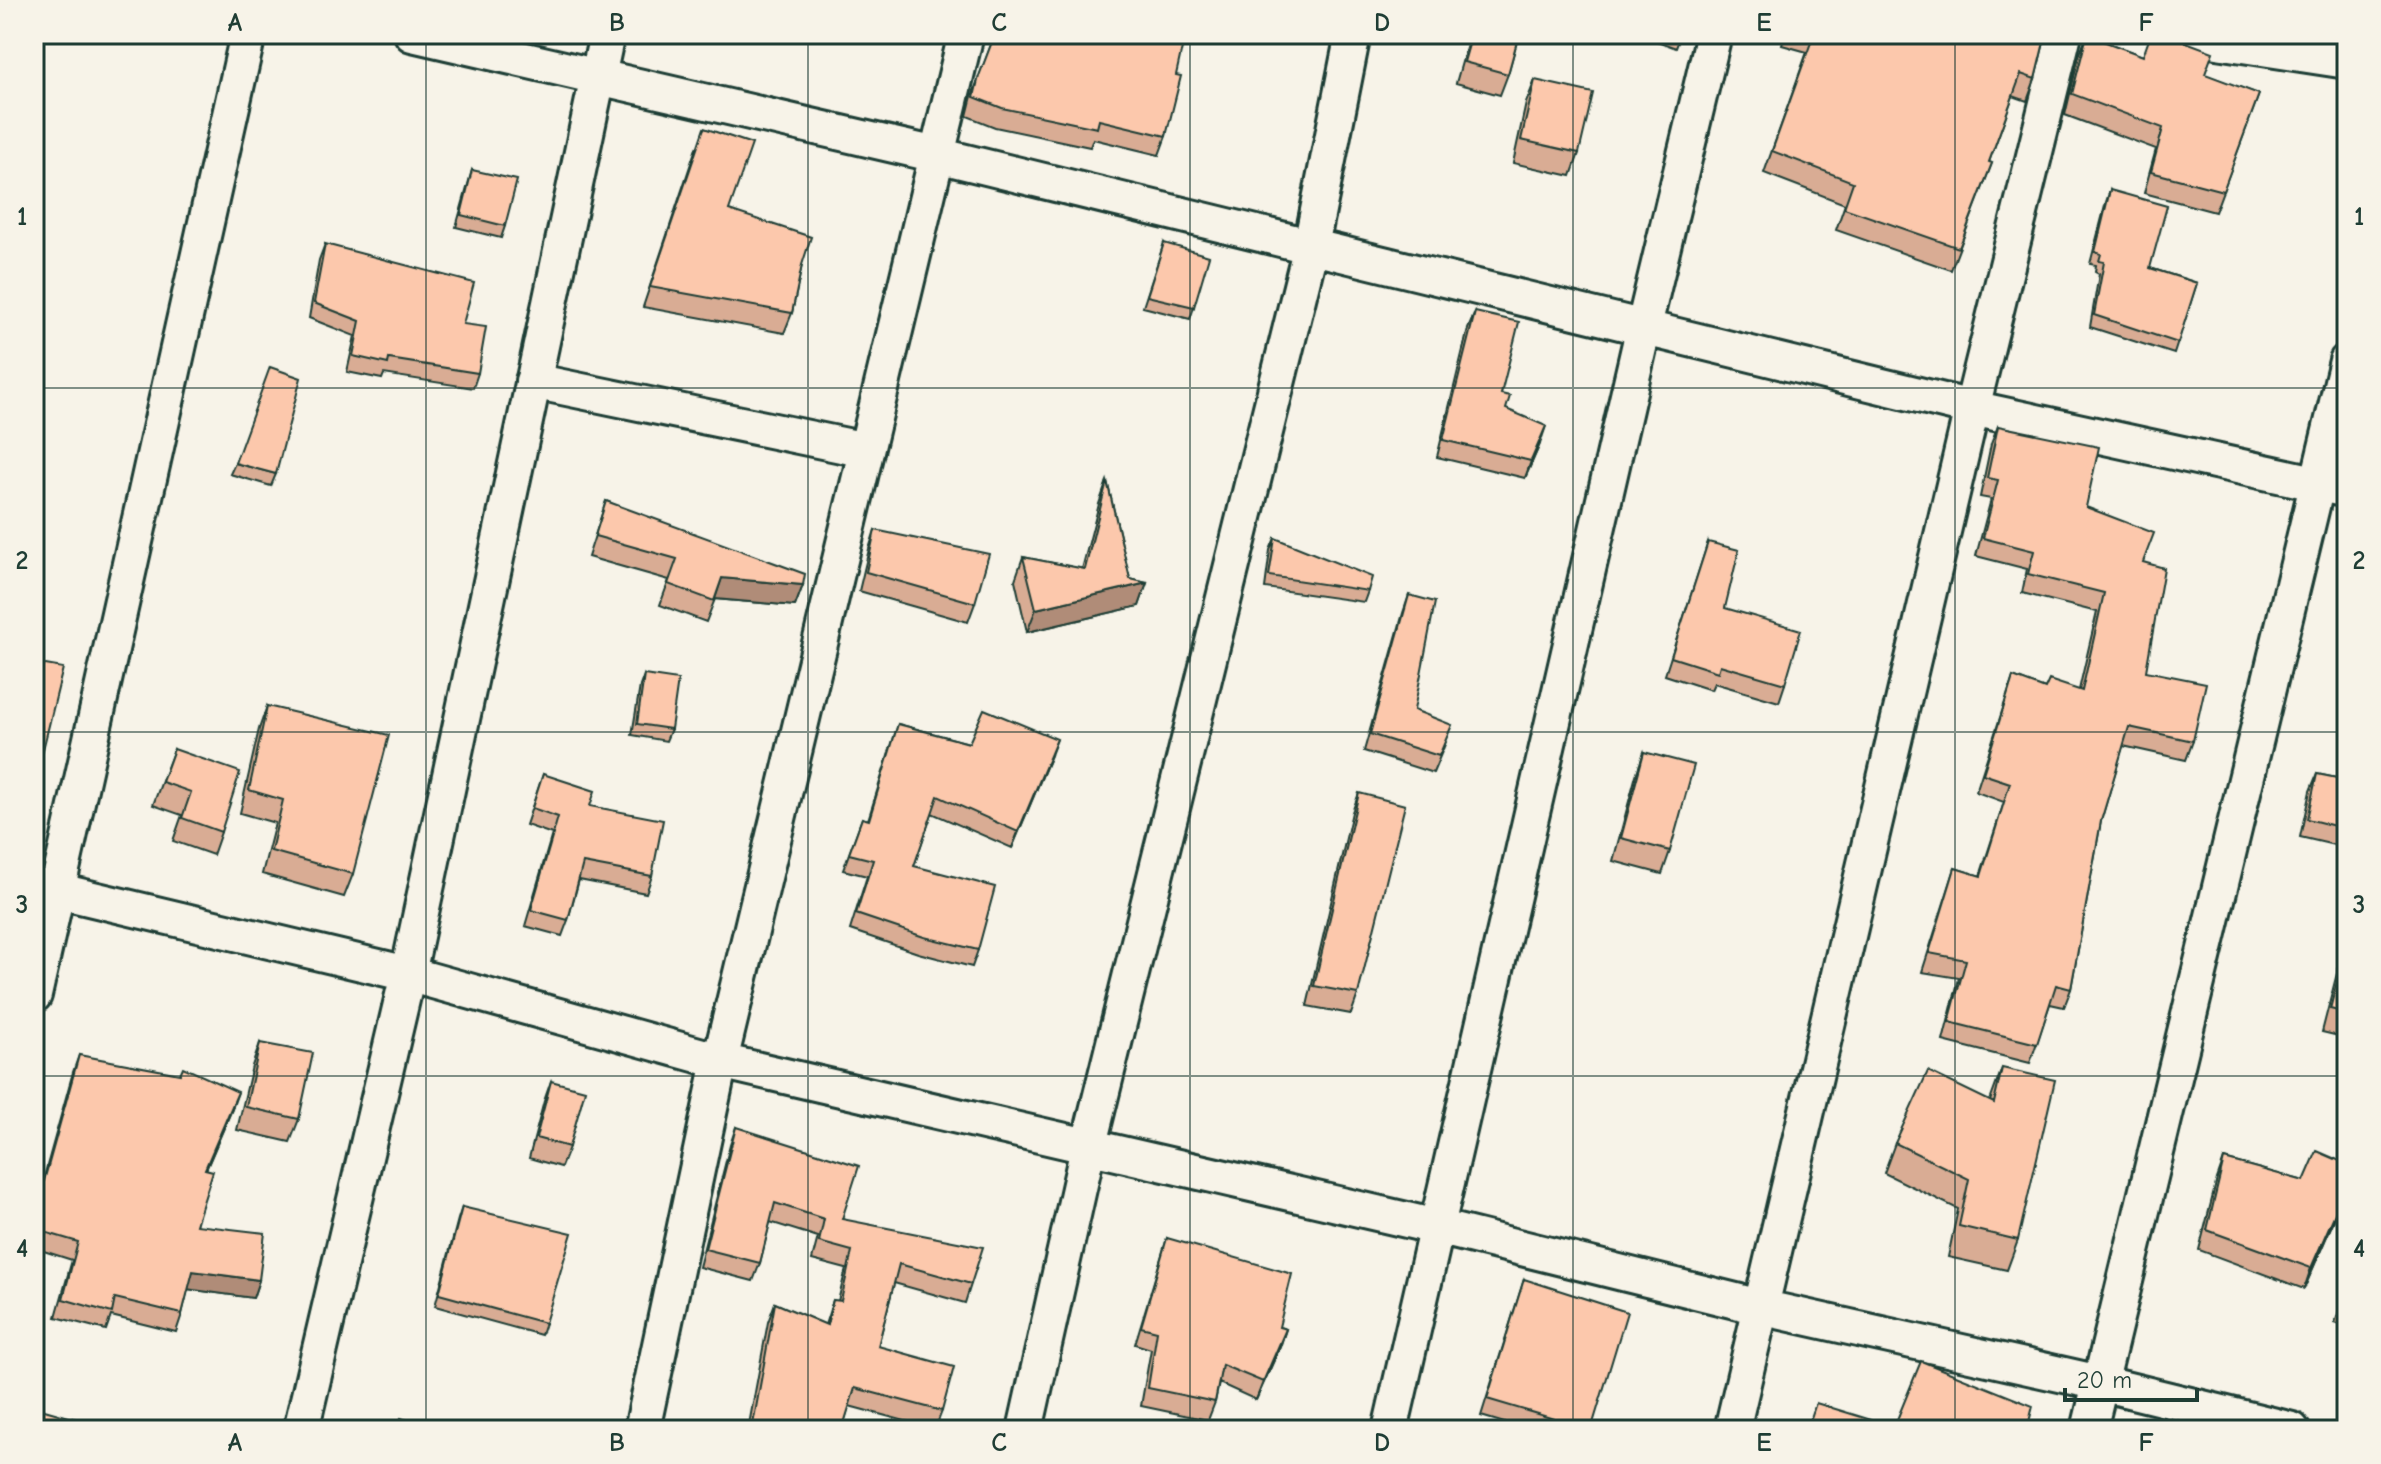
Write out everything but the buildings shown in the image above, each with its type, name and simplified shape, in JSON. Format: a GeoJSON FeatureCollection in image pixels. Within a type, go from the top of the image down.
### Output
{"type":"FeatureCollection","features":[{"type":"Feature","properties":{"kind":"street"},"geometry":{"type":"LineString","coordinates":[[34,995],[46,888],[248,34]]}},
{"type":"Feature","properties":{"kind":"street"},"geometry":{"type":"LineString","coordinates":[[412,34],[937,155],[1972,408],[2333,486]]}},
{"type":"Feature","properties":{"kind":"street"},"geometry":{"type":"LineString","coordinates":[[301,1430],[408,974],[607,34]]}},
{"type":"Feature","properties":{"kind":"street"},"geometry":{"type":"LineString","coordinates":[[642,1430],[720,1061],[966,34]]}},
{"type":"Feature","properties":{"kind":"street"},"geometry":{"type":"LineString","coordinates":[[1025,1430],[1088,1148],[1311,246],[1353,34]]}},
{"type":"Feature","properties":{"kind":"street"},"geometry":{"type":"LineString","coordinates":[[1390,1430],[1714,34]]}},
{"type":"Feature","properties":{"kind":"street"},"geometry":{"type":"LineString","coordinates":[[1732,1430],[1972,408],[2064,34]]}},
{"type":"Feature","properties":{"kind":"street"},"geometry":{"type":"LineString","coordinates":[[2171,34],[2347,61]]}},
{"type":"Feature","properties":{"kind":"street"},"geometry":{"type":"LineString","coordinates":[[2089,1430],[2333,486],[2347,361]]}},
{"type":"Feature","properties":{"kind":"street"},"geometry":{"type":"LineString","coordinates":[[533,381],[866,450]]}},
{"type":"Feature","properties":{"kind":"street"},"geometry":{"type":"LineString","coordinates":[[46,888],[408,974],[720,1061],[2292,1430]]}}]}
